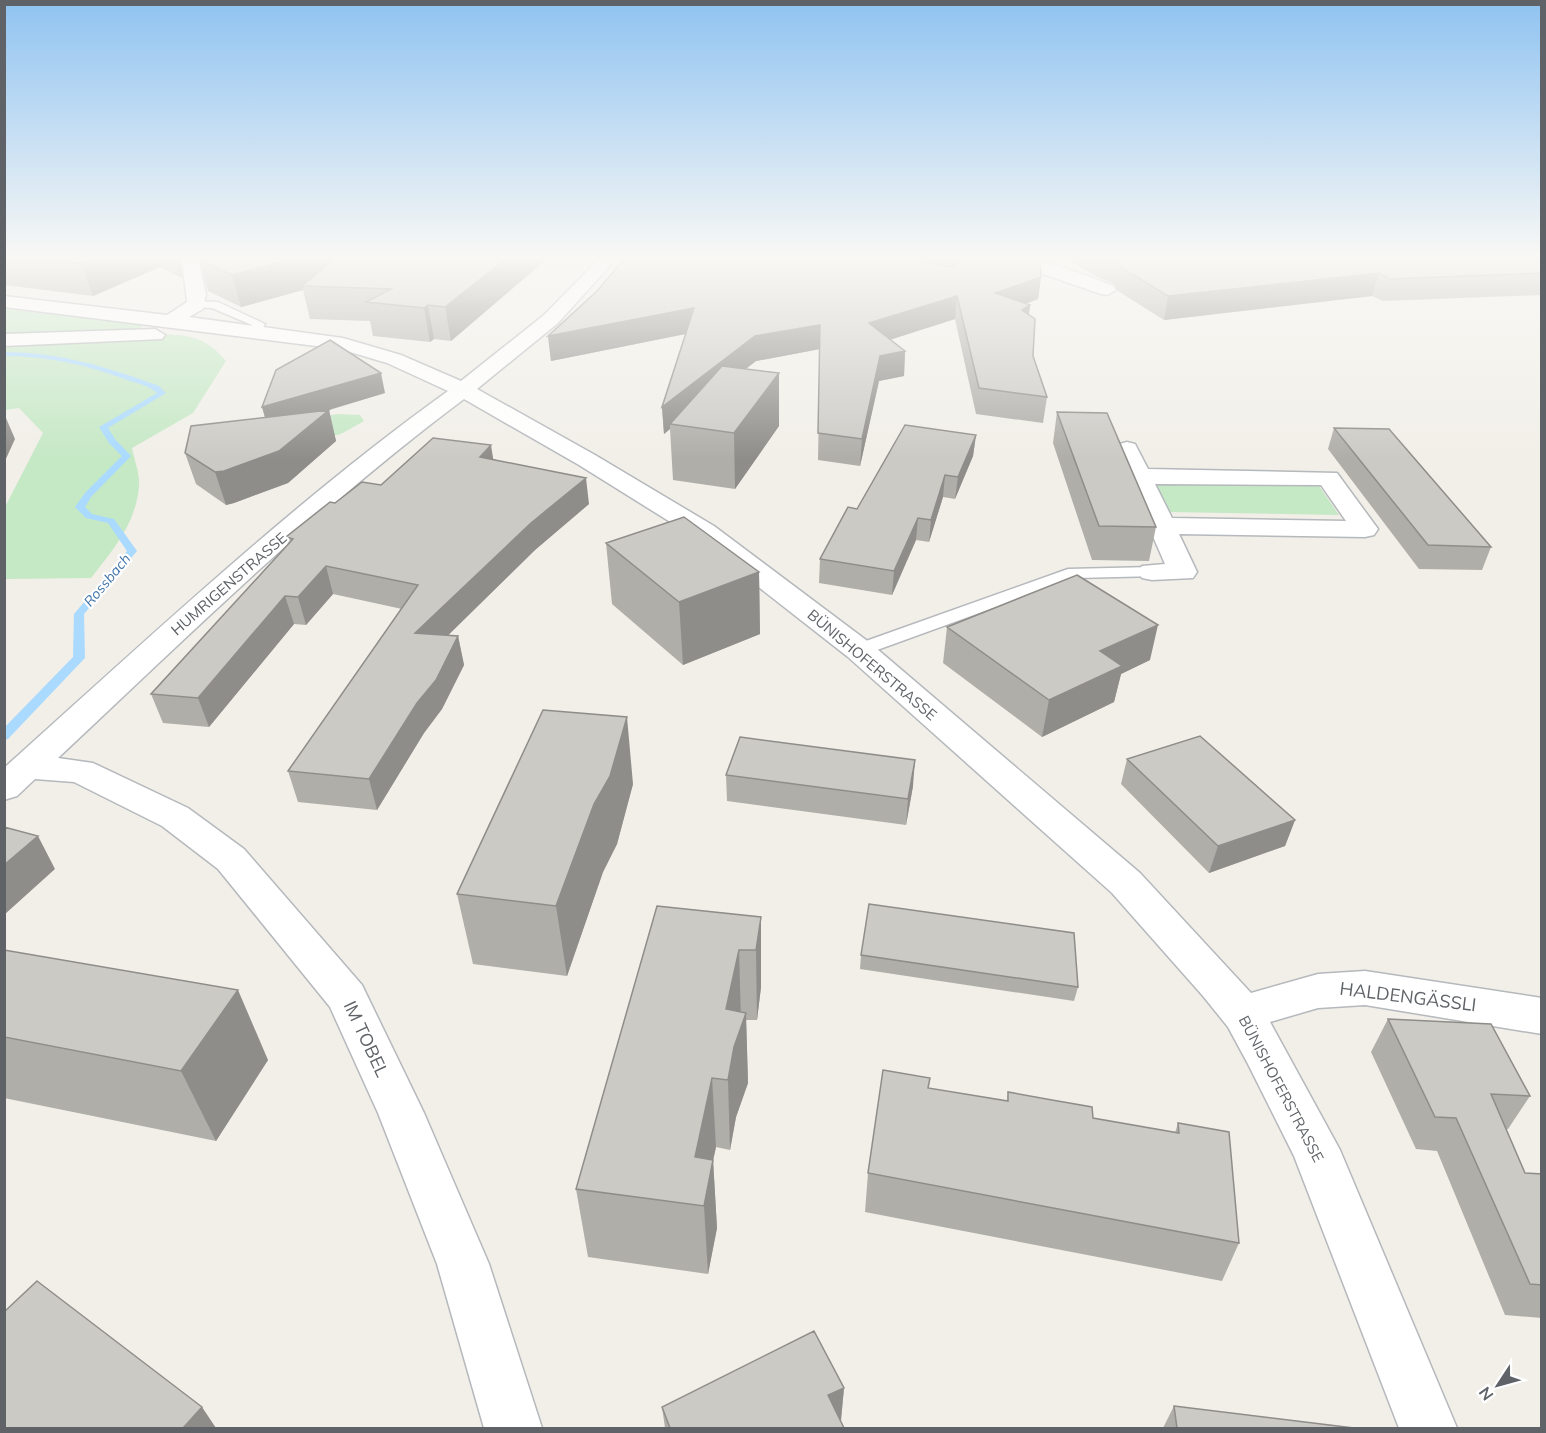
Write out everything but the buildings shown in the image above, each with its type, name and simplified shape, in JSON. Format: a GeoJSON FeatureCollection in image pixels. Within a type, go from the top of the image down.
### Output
{"type":"FeatureCollection","features":[{"type":"Feature","properties":{"kind":"street","name":"BÜNISHOFERSTRASSE"},"geometry":{"type":"LineString","coordinates":[[212,325],[257,327],[343,344],[394,359],[463,390],[587,460],[705,532],[859,650],[1126,883],[1243,1015],[1316,1150],[1428,1428]]}},
{"type":"Feature","properties":{"kind":"street","name":"HUMRIGENSTRASSE"},"geometry":{"type":"LineString","coordinates":[[17,777],[222,588],[411,428],[463,390],[544,325]]}},
{"type":"Feature","properties":{"kind":"street"},"geometry":{"type":"LineString","coordinates":[[4,340],[186,334],[221,326]]}},
{"type":"Feature","properties":{"kind":"street"},"geometry":{"type":"LineString","coordinates":[[1126,448],[1183,572],[1152,572]]}},
{"type":"Feature","properties":{"kind":"street"},"geometry":{"type":"LineString","coordinates":[[1139,476],[1328,478],[1365,529],[1162,526]]}},
{"type":"Feature","properties":{"kind":"street","name":"IM TOBEL"},"geometry":{"type":"LineString","coordinates":[[17,777],[81,771],[175,817],[231,859],[347,998],[401,1113],[463,1264],[513,1428]]}},
{"type":"Feature","properties":{"kind":"street","name":"HALDENGÄSSLI"},"geometry":{"type":"LineString","coordinates":[[1243,1015],[1295,996],[1338,987],[1365,988],[1542,1016]]}},
{"type":"Feature","properties":{"kind":"lane"},"geometry":{"type":"LineString","coordinates":[[253,325],[257,327]]}},
{"type":"Feature","properties":{"kind":"lane"},"geometry":{"type":"LineString","coordinates":[[859,650],[1074,573],[1152,572]]}},
{"type":"Feature","properties":{"kind":"green space"},"geometry":{"type":"Polygon","coordinates":[[[5,325],[144,325],[129,336],[182,335],[194,338],[216,350],[226,361],[193,413],[132,448],[139,481],[134,511],[122,535],[91,578],[5,579],[4,509],[43,433],[19,408],[5,410],[5,325]]]}},
{"type":"Feature","properties":{"kind":"green space"},"geometry":{"type":"Polygon","coordinates":[[[337,414],[360,415],[364,421],[341,434],[298,443],[256,429],[337,414]]]}},
{"type":"Feature","properties":{"kind":"green space"},"geometry":{"type":"Polygon","coordinates":[[[1155,484],[1319,486],[1339,515],[1169,512],[1155,484]]]}},
{"type":"Feature","properties":{"kind":"waterway","name":"Rossbach"},"geometry":{"type":"LineString","coordinates":[[4,354],[44,356],[82,363],[156,388],[162,393],[103,427],[112,441],[127,456],[88,495],[80,507],[89,516],[111,521],[132,551],[79,614],[79,658],[4,736]]}}]}
